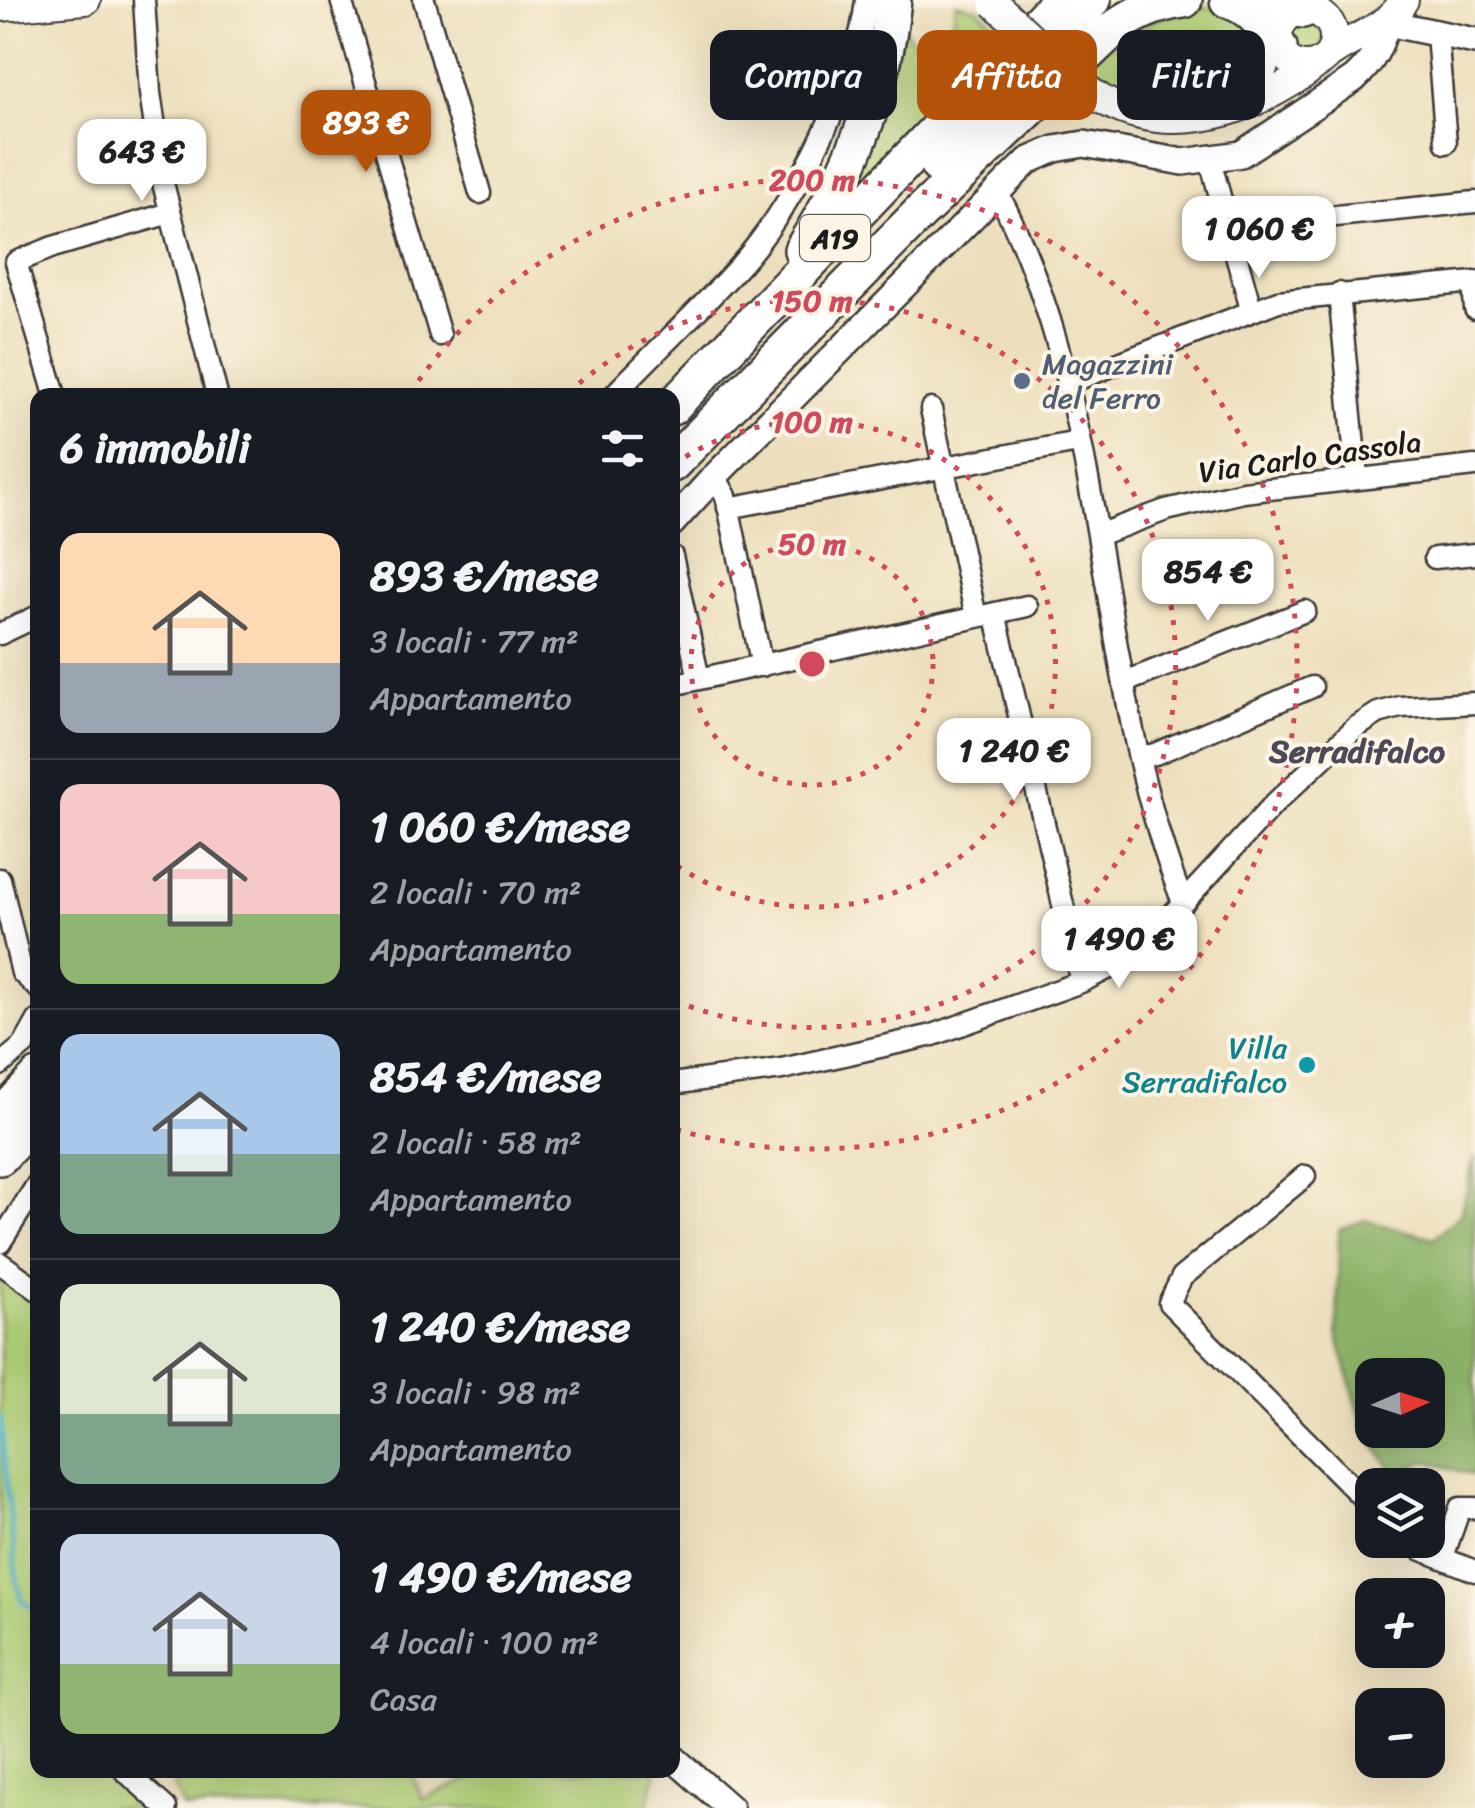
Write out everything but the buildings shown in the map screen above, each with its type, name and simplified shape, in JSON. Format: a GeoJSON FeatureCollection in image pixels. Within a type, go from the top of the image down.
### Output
{"type":"FeatureCollection","features":[{"type":"Feature","properties":{"kind":"highway"},"geometry":{"type":"LineString","coordinates":[[677,388],[802,250],[825,212],[868,120],[893,0]]}},
{"type":"Feature","properties":{"kind":"highway","name":"A19"},"geometry":{"type":"LineString","coordinates":[[680,400],[1060,0]]}},
{"type":"Feature","properties":{"kind":"highway","name":"A19"},"geometry":{"type":"LineString","coordinates":[[680,438],[1094,0]]}},
{"type":"Feature","properties":{"kind":"highway"},"geometry":{"type":"LineString","coordinates":[[680,456],[921,212],[1108,34],[1133,14],[1184,0]]}},
{"type":"Feature","properties":{"kind":"highway"},"geometry":{"type":"LineString","coordinates":[[1228,0],[1257,16],[1287,22]]}},
{"type":"Feature","properties":{"kind":"highway"},"geometry":{"type":"LineString","coordinates":[[0,1118],[30,1086]]}},
{"type":"Feature","properties":{"kind":"highway"},"geometry":{"type":"LineString","coordinates":[[0,1157],[30,1125]]}},
{"type":"Feature","properties":{"kind":"main road"},"geometry":{"type":"LineString","coordinates":[[0,7],[86,0]]}},
{"type":"Feature","properties":{"kind":"main road"},"geometry":{"type":"LineString","coordinates":[[990,1],[1081,84],[1117,109]]}},
{"type":"Feature","properties":{"kind":"main road"},"geometry":{"type":"LineString","coordinates":[[1287,22],[1396,11]]}},
{"type":"Feature","properties":{"kind":"main road"},"geometry":{"type":"LineString","coordinates":[[1265,97],[1396,11]]}},
{"type":"Feature","properties":{"kind":"main road"},"geometry":{"type":"LineString","coordinates":[[1328,20],[1334,46],[1324,59],[1300,66],[1290,62],[1287,22],[1328,20]]}},
{"type":"Feature","properties":{"kind":"main road"},"geometry":{"type":"LineString","coordinates":[[1265,67],[1287,22]]}},
{"type":"Feature","properties":{"kind":"street"},"geometry":{"type":"LineString","coordinates":[[144,0],[150,93],[170,213],[215,388]]}},
{"type":"Feature","properties":{"kind":"street"},"geometry":{"type":"LineString","coordinates":[[341,0],[440,335]]}},
{"type":"Feature","properties":{"kind":"street"},"geometry":{"type":"LineString","coordinates":[[424,0],[480,193]]}},
{"type":"Feature","properties":{"kind":"street"},"geometry":{"type":"LineString","coordinates":[[621,388],[748,255],[792,192],[841,90],[863,27],[866,0]]}},
{"type":"Feature","properties":{"kind":"street"},"geometry":{"type":"LineString","coordinates":[[680,514],[1028,161],[1055,149],[1084,144],[1183,162],[1241,154],[1370,65],[1396,11],[1437,34],[1475,42]]}},
{"type":"Feature","properties":{"kind":"street"},"geometry":{"type":"LineString","coordinates":[[1437,34],[1446,143]]}},
{"type":"Feature","properties":{"kind":"street"},"geometry":{"type":"LineString","coordinates":[[1210,160],[1252,309]]}},
{"type":"Feature","properties":{"kind":"street"},"geometry":{"type":"LineString","coordinates":[[997,192],[1023,239],[1068,382],[1139,757],[1162,848],[1182,900]]}},
{"type":"Feature","properties":{"kind":"street"},"geometry":{"type":"LineString","coordinates":[[1266,223],[1475,202]]}},
{"type":"Feature","properties":{"kind":"street"},"geometry":{"type":"LineString","coordinates":[[52,388],[16,262],[53,247],[170,213]]}},
{"type":"Feature","properties":{"kind":"street"},"geometry":{"type":"LineString","coordinates":[[1068,382],[1278,301],[1474,282],[1475,309]]}},
{"type":"Feature","properties":{"kind":"street"},"geometry":{"type":"LineString","coordinates":[[1339,293],[1357,477]]}},
{"type":"Feature","properties":{"kind":"street"},"geometry":{"type":"LineString","coordinates":[[930,409],[1082,982]]}},
{"type":"Feature","properties":{"kind":"street"},"geometry":{"type":"LineString","coordinates":[[728,508],[1078,442]]}},
{"type":"Feature","properties":{"kind":"street","name":"Via Carlo Cassola"},"geometry":{"type":"LineString","coordinates":[[1098,535],[1166,510],[1243,492],[1475,466]]}},
{"type":"Feature","properties":{"kind":"street"},"geometry":{"type":"LineString","coordinates":[[715,476],[722,484],[728,508],[762,666]]}},
{"type":"Feature","properties":{"kind":"street"},"geometry":{"type":"LineString","coordinates":[[1435,558],[1475,554]]}},
{"type":"Feature","properties":{"kind":"street"},"geometry":{"type":"LineString","coordinates":[[680,593],[699,680]]}},
{"type":"Feature","properties":{"kind":"street"},"geometry":{"type":"LineString","coordinates":[[680,684],[1026,606]]}},
{"type":"Feature","properties":{"kind":"street"},"geometry":{"type":"LineString","coordinates":[[1125,682],[1305,611]]}},
{"type":"Feature","properties":{"kind":"street"},"geometry":{"type":"LineString","coordinates":[[0,634],[30,620]]}},
{"type":"Feature","properties":{"kind":"street"},"geometry":{"type":"LineString","coordinates":[[1139,757],[1155,754],[1312,687]]}},
{"type":"Feature","properties":{"kind":"street"},"geometry":{"type":"LineString","coordinates":[[680,1083],[782,1070],[933,1035],[1082,982],[1144,945],[1276,803],[1366,721],[1400,707],[1475,703]]}},
{"type":"Feature","properties":{"kind":"street"},"geometry":{"type":"LineString","coordinates":[[0,879],[22,972],[30,980]]}},
{"type":"Feature","properties":{"kind":"street"},"geometry":{"type":"LineString","coordinates":[[0,1065],[24,1045],[30,1034]]}},
{"type":"Feature","properties":{"kind":"street"},"geometry":{"type":"LineString","coordinates":[[1305,1176],[1182,1277],[1169,1303],[1355,1490]]}},
{"type":"Feature","properties":{"kind":"street"},"geometry":{"type":"LineString","coordinates":[[0,1243],[30,1196]]}},
{"type":"Feature","properties":{"kind":"street"},"geometry":{"type":"LineString","coordinates":[[0,1263],[30,1284]]}},
{"type":"Feature","properties":{"kind":"street"},"geometry":{"type":"LineString","coordinates":[[1445,1551],[1460,1508],[1475,1508]]}},
{"type":"Feature","properties":{"kind":"street"},"geometry":{"type":"LineString","coordinates":[[1445,1558],[1475,1571]]}},
{"type":"Feature","properties":{"kind":"street"},"geometry":{"type":"LineString","coordinates":[[680,1764],[730,1808]]}},
{"type":"Feature","properties":{"kind":"street"},"geometry":{"type":"LineString","coordinates":[[133,1778],[166,1808]]}},
{"type":"Feature","properties":{"kind":"green space"},"geometry":{"type":"Polygon","coordinates":[[[956,3],[978,9],[1001,30],[952,30],[956,3]]]}},
{"type":"Feature","properties":{"kind":"green space"},"geometry":{"type":"Polygon","coordinates":[[[1179,8],[1227,10],[1244,18],[1250,30],[1139,30],[1179,8]]]}},
{"type":"Feature","properties":{"kind":"green space"},"geometry":{"type":"Polygon","coordinates":[[[1307,22],[1319,27],[1324,39],[1319,51],[1307,56],[1295,51],[1290,39],[1295,27],[1307,22]]]}},
{"type":"Feature","properties":{"kind":"green space"},"geometry":{"type":"Polygon","coordinates":[[[903,27],[917,42],[917,120],[925,120],[836,216],[870,120],[897,120],[897,44],[903,27]]]}},
{"type":"Feature","properties":{"kind":"green space"},"geometry":{"type":"Polygon","coordinates":[[[1117,42],[1117,96],[1097,83],[1097,53],[1117,42]]]}},
{"type":"Feature","properties":{"kind":"green space"},"geometry":{"type":"Polygon","coordinates":[[[1475,1156],[1475,1476],[1428,1461],[1391,1468],[1377,1448],[1445,1448],[1445,1358],[1355,1358],[1355,1398],[1337,1334],[1339,1230],[1364,1220],[1434,1238],[1460,1215],[1475,1156]]]}},
{"type":"Feature","properties":{"kind":"green space"},"geometry":{"type":"Polygon","coordinates":[[[0,1275],[30,1295],[30,1778],[121,1778],[146,1808],[0,1808],[0,1275]]]}},
{"type":"Feature","properties":{"kind":"green space"},"geometry":{"type":"Polygon","coordinates":[[[185,1778],[414,1778],[423,1799],[471,1778],[655,1778],[647,1808],[184,1808],[173,1786],[185,1778]]]}},
{"type":"Feature","properties":{"kind":"waterway"},"geometry":{"type":"LineString","coordinates":[[0,1416],[17,1585],[22,1601],[30,1606]]}},
{"type":"Feature","properties":{"kind":"place","name":"Magazzini del Ferro"},"geometry":{"type":"Point","coordinates":[1022,381]}},
{"type":"Feature","properties":{"kind":"place","name":"Villa Serradifalco"},"geometry":{"type":"Point","coordinates":[1307,1065]}},
{"type":"Feature","properties":{"kind":"district","name":"Serradifalco"},"geometry":{"type":"Point","coordinates":[1357,751]}}]}
